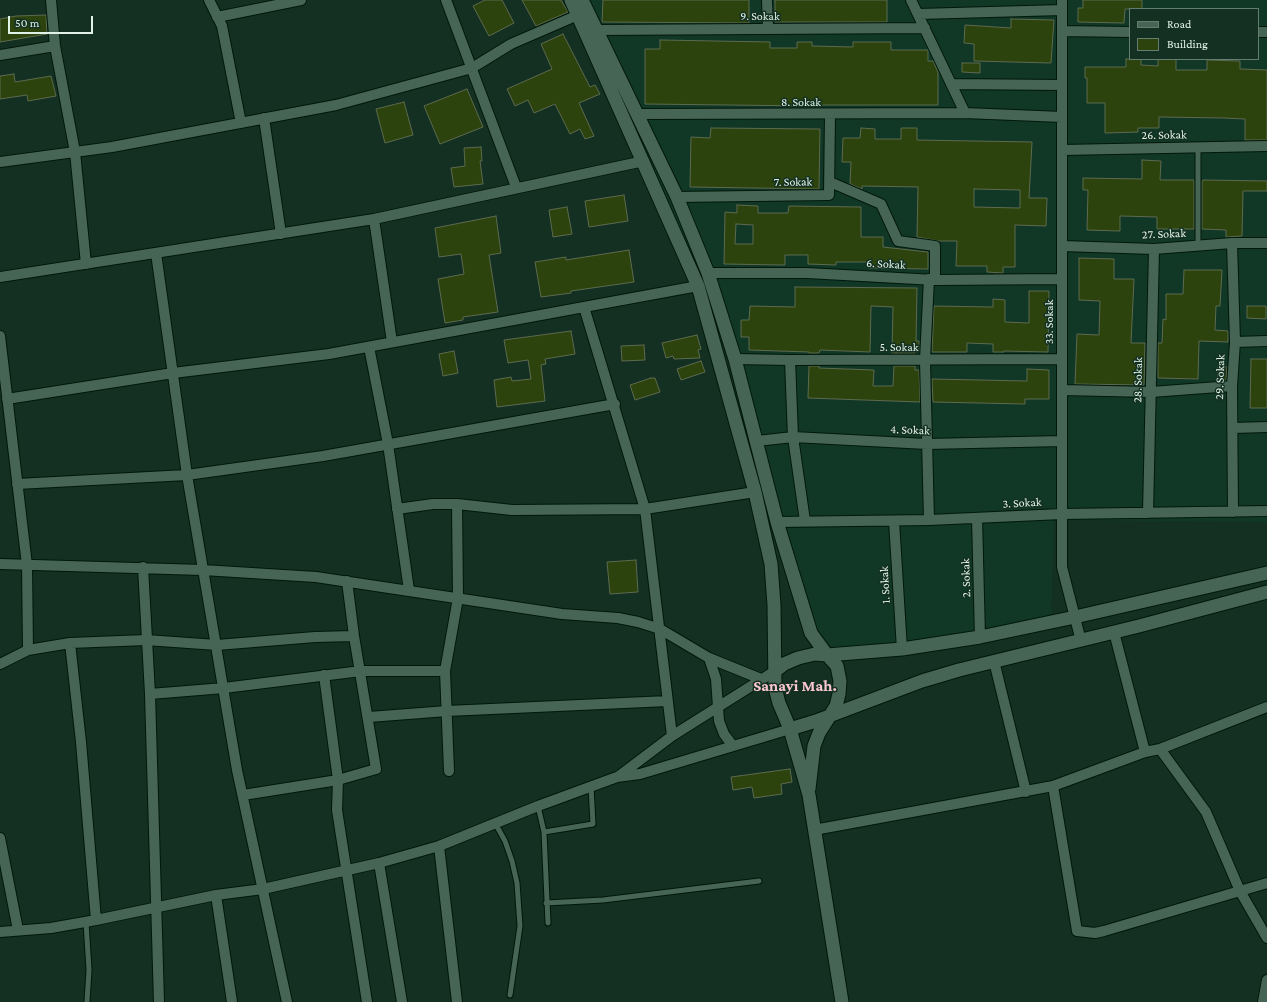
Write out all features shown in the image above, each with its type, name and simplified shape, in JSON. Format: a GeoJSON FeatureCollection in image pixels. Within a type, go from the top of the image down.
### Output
{"type":"FeatureCollection","features":[{"type":"Feature","properties":{"kind":"street"},"geometry":{"type":"LineString","coordinates":[[51,0],[55,46],[75,152],[86,264]]}},
{"type":"Feature","properties":{"kind":"street"},"geometry":{"type":"LineString","coordinates":[[209,0],[222,26],[241,123]]}},
{"type":"Feature","properties":{"kind":"street"},"geometry":{"type":"LineString","coordinates":[[217,17],[301,0]]}},
{"type":"Feature","properties":{"kind":"street"},"geometry":{"type":"LineString","coordinates":[[446,0],[516,187]]}},
{"type":"Feature","properties":{"kind":"street"},"geometry":{"type":"LineString","coordinates":[[571,0],[644,161],[698,286],[755,492],[771,564],[774,605],[776,671],[775,688],[779,703],[790,729],[809,795],[842,1002]]}},
{"type":"Feature","properties":{"kind":"street"},"geometry":{"type":"LineString","coordinates":[[582,0],[677,197],[708,273],[735,358],[777,522],[811,633],[837,666],[840,681],[839,694],[830,716],[814,746],[809,795]]}},
{"type":"Feature","properties":{"kind":"street"},"geometry":{"type":"LineString","coordinates":[[767,0],[768,29]]}},
{"type":"Feature","properties":{"kind":"street"},"geometry":{"type":"LineString","coordinates":[[911,0],[965,114]]}},
{"type":"Feature","properties":{"kind":"street"},"geometry":{"type":"LineString","coordinates":[[918,14],[1062,5]]}},
{"type":"Feature","properties":{"kind":"street","name":"33. Sokak"},"geometry":{"type":"LineString","coordinates":[[1062,5],[1062,567],[1081,641]]}},
{"type":"Feature","properties":{"kind":"street"},"geometry":{"type":"LineString","coordinates":[[0,162],[112,148],[336,105],[472,68],[510,44],[578,15]]}},
{"type":"Feature","properties":{"kind":"street","name":"9. Sokak"},"geometry":{"type":"LineString","coordinates":[[596,30],[925,28]]}},
{"type":"Feature","properties":{"kind":"street"},"geometry":{"type":"LineString","coordinates":[[1062,31],[1129,32]]}},
{"type":"Feature","properties":{"kind":"street"},"geometry":{"type":"LineString","coordinates":[[0,55],[55,46]]}},
{"type":"Feature","properties":{"kind":"street"},"geometry":{"type":"LineString","coordinates":[[951,84],[1062,85]]}},
{"type":"Feature","properties":{"kind":"street","name":"8. Sokak"},"geometry":{"type":"LineString","coordinates":[[637,114],[965,114],[1062,118]]}},
{"type":"Feature","properties":{"kind":"street","name":"7. Sokak"},"geometry":{"type":"LineString","coordinates":[[677,197],[829,195],[830,115]]}},
{"type":"Feature","properties":{"kind":"street"},"geometry":{"type":"LineString","coordinates":[[264,118],[281,234]]}},
{"type":"Feature","properties":{"kind":"street","name":"26. Sokak"},"geometry":{"type":"LineString","coordinates":[[1062,150],[1267,146]]}},
{"type":"Feature","properties":{"kind":"street"},"geometry":{"type":"LineString","coordinates":[[0,277],[374,219],[516,187],[644,161]]}},
{"type":"Feature","properties":{"kind":"street"},"geometry":{"type":"LineString","coordinates":[[830,182],[881,204],[898,241],[935,246],[925,360],[929,520]]}},
{"type":"Feature","properties":{"kind":"street"},"geometry":{"type":"LineString","coordinates":[[374,219],[392,342]]}},
{"type":"Feature","properties":{"kind":"street","name":"27. Sokak"},"geometry":{"type":"LineString","coordinates":[[1062,246],[1154,249],[1232,243],[1267,243]]}},
{"type":"Feature","properties":{"kind":"street","name":"29. Sokak"},"geometry":{"type":"LineString","coordinates":[[1232,243],[1235,342],[1232,386],[1233,512]]}},
{"type":"Feature","properties":{"kind":"street","name":"28. Sokak"},"geometry":{"type":"LineString","coordinates":[[1148,513],[1154,249]]}},
{"type":"Feature","properties":{"kind":"street"},"geometry":{"type":"LineString","coordinates":[[156,253],[187,475],[203,570],[243,795],[287,1002]]}},
{"type":"Feature","properties":{"kind":"street","name":"6. Sokak"},"geometry":{"type":"LineString","coordinates":[[708,273],[807,272],[932,280],[1062,279]]}},
{"type":"Feature","properties":{"kind":"street"},"geometry":{"type":"LineString","coordinates":[[7,399],[173,373],[329,354],[698,286]]}},
{"type":"Feature","properties":{"kind":"street"},"geometry":{"type":"LineString","coordinates":[[584,307],[615,404],[645,509],[672,736]]}},
{"type":"Feature","properties":{"kind":"street"},"geometry":{"type":"LineString","coordinates":[[0,336],[7,399],[5,427],[17,484],[27,566],[28,650]]}},
{"type":"Feature","properties":{"kind":"street"},"geometry":{"type":"LineString","coordinates":[[1235,342],[1267,341]]}},
{"type":"Feature","properties":{"kind":"street"},"geometry":{"type":"LineString","coordinates":[[369,347],[388,444],[409,590]]}},
{"type":"Feature","properties":{"kind":"street","name":"5. Sokak"},"geometry":{"type":"LineString","coordinates":[[735,358],[790,360],[1062,359]]}},
{"type":"Feature","properties":{"kind":"street"},"geometry":{"type":"LineString","coordinates":[[790,360],[793,437],[805,521]]}},
{"type":"Feature","properties":{"kind":"street"},"geometry":{"type":"LineString","coordinates":[[1062,390],[1151,392],[1232,386]]}},
{"type":"Feature","properties":{"kind":"street"},"geometry":{"type":"LineString","coordinates":[[17,484],[187,475],[323,456],[615,404]]}},
{"type":"Feature","properties":{"kind":"street"},"geometry":{"type":"LineString","coordinates":[[1233,428],[1267,427]]}},
{"type":"Feature","properties":{"kind":"street","name":"4. Sokak"},"geometry":{"type":"LineString","coordinates":[[757,441],[793,437],[927,444],[1062,441]]}},
{"type":"Feature","properties":{"kind":"street"},"geometry":{"type":"LineString","coordinates":[[397,509],[432,504],[457,504],[512,510],[645,509],[755,492]]}},
{"type":"Feature","properties":{"kind":"street"},"geometry":{"type":"LineString","coordinates":[[449,771],[446,671],[458,598],[457,504]]}},
{"type":"Feature","properties":{"kind":"street","name":"3. Sokak"},"geometry":{"type":"LineString","coordinates":[[777,522],[894,521],[1062,514],[1267,511]]}},
{"type":"Feature","properties":{"kind":"street","name":"2. Sokak"},"geometry":{"type":"LineString","coordinates":[[977,518],[980,637]]}},
{"type":"Feature","properties":{"kind":"street","name":"1. Sokak"},"geometry":{"type":"LineString","coordinates":[[894,521],[902,649]]}},
{"type":"Feature","properties":{"kind":"street"},"geometry":{"type":"LineString","coordinates":[[0,564],[27,566],[203,570],[316,576],[562,614],[618,618],[660,629],[709,658],[761,679]]}},
{"type":"Feature","properties":{"kind":"street"},"geometry":{"type":"LineString","coordinates":[[143,568],[150,694],[159,1002]]}},
{"type":"Feature","properties":{"kind":"street"},"geometry":{"type":"LineString","coordinates":[[617,777],[672,736],[776,671],[784,664],[798,658],[814,654],[827,655],[902,649],[980,637],[1267,573]]}},
{"type":"Feature","properties":{"kind":"street"},"geometry":{"type":"LineString","coordinates":[[243,795],[338,780],[376,769],[369,717],[354,636],[347,581]]}},
{"type":"Feature","properties":{"kind":"street"},"geometry":{"type":"LineString","coordinates":[[0,932],[91,921],[216,895],[263,889],[379,863],[439,846],[538,806],[617,777],[640,774],[790,729],[830,716],[922,681],[994,661],[1081,641],[1267,592]]}},
{"type":"Feature","properties":{"kind":"street"},"geometry":{"type":"LineString","coordinates":[[1114,632],[1144,752]]}},
{"type":"Feature","properties":{"kind":"street"},"geometry":{"type":"LineString","coordinates":[[0,664],[28,650],[70,643],[146,640],[217,645],[315,637],[354,636]]}},
{"type":"Feature","properties":{"kind":"street"},"geometry":{"type":"LineString","coordinates":[[70,643],[81,742],[91,921]]}},
{"type":"Feature","properties":{"kind":"street"},"geometry":{"type":"LineString","coordinates":[[709,658],[716,679],[717,708],[720,727],[733,746]]}},
{"type":"Feature","properties":{"kind":"street"},"geometry":{"type":"LineString","coordinates":[[994,661],[1026,792]]}},
{"type":"Feature","properties":{"kind":"street"},"geometry":{"type":"LineString","coordinates":[[150,694],[224,688],[324,675],[361,672],[446,671]]}},
{"type":"Feature","properties":{"kind":"street"},"geometry":{"type":"LineString","coordinates":[[324,675],[338,780],[337,810],[367,1002]]}},
{"type":"Feature","properties":{"kind":"street"},"geometry":{"type":"LineString","coordinates":[[369,717],[447,710],[668,701]]}},
{"type":"Feature","properties":{"kind":"street"},"geometry":{"type":"LineString","coordinates":[[814,830],[1053,786],[1144,752],[1160,749],[1267,707]]}},
{"type":"Feature","properties":{"kind":"street"},"geometry":{"type":"LineString","coordinates":[[1160,749],[1206,812],[1240,891],[1267,938]]}},
{"type":"Feature","properties":{"kind":"street"},"geometry":{"type":"LineString","coordinates":[[1053,786],[1077,931],[1095,933],[1104,931],[1267,883]]}},
{"type":"Feature","properties":{"kind":"street"},"geometry":{"type":"LineString","coordinates":[[0,838],[18,930]]}},
{"type":"Feature","properties":{"kind":"street"},"geometry":{"type":"LineString","coordinates":[[439,846],[457,1002]]}},
{"type":"Feature","properties":{"kind":"street"},"geometry":{"type":"LineString","coordinates":[[379,863],[402,1002]]}},
{"type":"Feature","properties":{"kind":"street"},"geometry":{"type":"LineString","coordinates":[[216,895],[232,1002]]}},
{"type":"Feature","properties":{"kind":"street"},"geometry":{"type":"LineString","coordinates":[[1263,1002],[1267,980]]}},
{"type":"Feature","properties":{"kind":"lane"},"geometry":{"type":"LineString","coordinates":[[1198,148],[1198,246]]}},
{"type":"Feature","properties":{"kind":"lane"},"geometry":{"type":"LineString","coordinates":[[544,832],[593,824],[591,786]]}},
{"type":"Feature","properties":{"kind":"lane"},"geometry":{"type":"LineString","coordinates":[[538,806],[544,832],[548,923]]}},
{"type":"Feature","properties":{"kind":"lane"},"geometry":{"type":"LineString","coordinates":[[495,823],[505,841],[512,861],[517,883],[520,926],[510,995]]}},
{"type":"Feature","properties":{"kind":"lane"},"geometry":{"type":"LineString","coordinates":[[546,903],[603,900],[759,881]]}},
{"type":"Feature","properties":{"kind":"lane"},"geometry":{"type":"LineString","coordinates":[[88,1002],[91,921]]}},
{"type":"Feature","properties":{"kind":"shaded area"},"geometry":{"type":"Polygon","coordinates":[[[576,0],[1267,0],[1267,522],[1054,520],[1051,625],[817,655],[795,600],[709,294],[576,0]]]}},
{"type":"Feature","properties":{"kind":"building"},"geometry":{"type":"Polygon","coordinates":[[[485,0],[502,0],[514,23],[489,36],[473,6],[485,0]]]}},
{"type":"Feature","properties":{"kind":"building"},"geometry":{"type":"Polygon","coordinates":[[[522,0],[561,0],[568,12],[536,26],[522,0]]]}},
{"type":"Feature","properties":{"kind":"building"},"geometry":{"type":"Polygon","coordinates":[[[603,0],[749,0],[749,23],[602,22],[603,0]]]}},
{"type":"Feature","properties":{"kind":"building"},"geometry":{"type":"Polygon","coordinates":[[[775,0],[887,0],[887,22],[775,22],[775,0]]]}},
{"type":"Feature","properties":{"kind":"building"},"geometry":{"type":"Polygon","coordinates":[[[1083,0],[1142,0],[1142,8],[1125,9],[1124,23],[1078,22],[1078,8],[1083,8],[1083,0]]]}},
{"type":"Feature","properties":{"kind":"building"},"geometry":{"type":"Polygon","coordinates":[[[46,15],[47,34],[0,42],[0,19],[16,16],[46,15]]]}},
{"type":"Feature","properties":{"kind":"building"},"geometry":{"type":"Polygon","coordinates":[[[1011,19],[1054,20],[1051,63],[974,61],[974,44],[964,43],[965,25],[1011,28],[1011,19]]]}},
{"type":"Feature","properties":{"kind":"building"},"geometry":{"type":"Polygon","coordinates":[[[563,34],[590,87],[595,85],[600,94],[579,103],[594,136],[585,139],[580,129],[570,134],[555,104],[534,113],[528,100],[515,106],[507,89],[552,69],[541,44],[563,34]]]}},
{"type":"Feature","properties":{"kind":"building"},"geometry":{"type":"Polygon","coordinates":[[[660,40],[770,42],[770,48],[797,48],[797,42],[812,42],[812,46],[853,47],[853,42],[891,42],[891,50],[928,50],[928,61],[933,61],[938,72],[938,105],[812,106],[645,104],[645,49],[660,49],[660,40]]]}},
{"type":"Feature","properties":{"kind":"building"},"geometry":{"type":"Polygon","coordinates":[[[1126,59],[1141,60],[1141,65],[1158,66],[1158,60],[1176,60],[1176,70],[1207,70],[1207,60],[1240,61],[1240,69],[1267,70],[1267,140],[1245,140],[1245,119],[1224,118],[1159,117],[1159,128],[1138,128],[1138,132],[1105,133],[1105,103],[1087,103],[1087,78],[1085,78],[1085,67],[1126,67],[1126,59]]]}},
{"type":"Feature","properties":{"kind":"building"},"geometry":{"type":"Polygon","coordinates":[[[962,63],[980,63],[980,73],[962,72],[962,63]]]}},
{"type":"Feature","properties":{"kind":"building"},"geometry":{"type":"Polygon","coordinates":[[[14,74],[15,82],[51,76],[56,96],[28,101],[27,95],[0,99],[0,76],[14,74]]]}},
{"type":"Feature","properties":{"kind":"building"},"geometry":{"type":"Polygon","coordinates":[[[467,89],[483,127],[440,144],[424,106],[467,89]]]}},
{"type":"Feature","properties":{"kind":"building"},"geometry":{"type":"Polygon","coordinates":[[[404,102],[413,135],[385,143],[376,109],[404,102]]]}},
{"type":"Feature","properties":{"kind":"building"},"geometry":{"type":"Polygon","coordinates":[[[711,128],[820,129],[819,189],[690,187],[691,137],[710,138],[711,128]]]}},
{"type":"Feature","properties":{"kind":"building"},"geometry":{"type":"Polygon","coordinates":[[[861,128],[875,129],[875,139],[901,139],[901,128],[917,128],[917,140],[1032,142],[1029,198],[1047,198],[1046,226],[1015,225],[1015,267],[1003,267],[1003,273],[987,272],[987,266],[956,266],[957,241],[939,241],[917,237],[918,187],[862,186],[862,189],[850,184],[851,162],[842,162],[843,138],[860,138],[861,128]],[[974,189],[974,207],[1020,208],[1020,190],[974,189]]]}},
{"type":"Feature","properties":{"kind":"building"},"geometry":{"type":"Polygon","coordinates":[[[481,147],[482,161],[480,161],[483,184],[454,187],[451,168],[465,166],[464,148],[481,147]]]}},
{"type":"Feature","properties":{"kind":"building"},"geometry":{"type":"Polygon","coordinates":[[[1142,160],[1161,161],[1160,180],[1194,180],[1194,229],[1157,229],[1157,217],[1120,216],[1120,231],[1087,230],[1088,190],[1083,190],[1083,178],[1142,179],[1142,160]]]}},
{"type":"Feature","properties":{"kind":"building"},"geometry":{"type":"Polygon","coordinates":[[[1202,181],[1267,181],[1267,191],[1243,191],[1242,236],[1226,237],[1226,230],[1202,229],[1202,181]]]}},
{"type":"Feature","properties":{"kind":"building"},"geometry":{"type":"Polygon","coordinates":[[[624,195],[628,221],[589,227],[585,201],[624,195]]]}},
{"type":"Feature","properties":{"kind":"building"},"geometry":{"type":"Polygon","coordinates":[[[737,205],[758,206],[758,213],[788,213],[789,206],[861,207],[861,237],[883,237],[883,247],[928,252],[928,269],[868,268],[869,262],[836,262],[836,265],[808,264],[808,255],[785,255],[785,265],[724,264],[725,212],[737,213],[737,205]],[[736,224],[735,244],[753,244],[753,225],[736,224]]]}},
{"type":"Feature","properties":{"kind":"building"},"geometry":{"type":"Polygon","coordinates":[[[567,207],[572,234],[553,237],[549,210],[567,207]]]}},
{"type":"Feature","properties":{"kind":"building"},"geometry":{"type":"Polygon","coordinates":[[[496,216],[501,253],[489,255],[498,312],[463,317],[463,320],[445,323],[438,279],[464,274],[461,254],[439,257],[435,228],[496,216]]]}},
{"type":"Feature","properties":{"kind":"building"},"geometry":{"type":"Polygon","coordinates":[[[629,250],[634,282],[541,297],[535,262],[566,257],[566,260],[629,250]]]}},
{"type":"Feature","properties":{"kind":"building"},"geometry":{"type":"Polygon","coordinates":[[[1079,258],[1114,259],[1114,279],[1134,279],[1131,343],[1145,343],[1144,385],[1075,384],[1077,334],[1099,335],[1100,301],[1079,300],[1079,258]]]}},
{"type":"Feature","properties":{"kind":"building"},"geometry":{"type":"Polygon","coordinates":[[[1184,270],[1222,270],[1220,306],[1216,306],[1215,330],[1228,331],[1228,342],[1199,341],[1198,379],[1158,378],[1158,343],[1162,343],[1163,319],[1166,320],[1166,294],[1183,294],[1184,270]]]}},
{"type":"Feature","properties":{"kind":"building"},"geometry":{"type":"Polygon","coordinates":[[[795,287],[917,288],[916,341],[919,341],[919,351],[915,351],[915,353],[892,353],[893,307],[871,306],[870,352],[820,350],[819,353],[809,353],[749,350],[749,337],[741,337],[741,320],[749,320],[750,306],[795,307],[795,287]]]}},
{"type":"Feature","properties":{"kind":"building"},"geometry":{"type":"Polygon","coordinates":[[[1029,291],[1049,291],[1048,352],[993,352],[993,344],[967,343],[967,352],[932,352],[934,306],[993,307],[993,299],[1005,300],[1005,322],[1029,323],[1029,291]]]}},
{"type":"Feature","properties":{"kind":"building"},"geometry":{"type":"Polygon","coordinates":[[[1247,306],[1266,306],[1266,319],[1247,318],[1247,306]]]}},
{"type":"Feature","properties":{"kind":"building"},"geometry":{"type":"Polygon","coordinates":[[[571,331],[575,354],[545,359],[546,364],[541,365],[545,401],[497,407],[494,380],[511,377],[512,381],[531,379],[528,360],[508,363],[504,340],[571,331]]]}},
{"type":"Feature","properties":{"kind":"building"},"geometry":{"type":"Polygon","coordinates":[[[697,335],[701,349],[698,350],[700,358],[674,359],[673,356],[666,358],[662,343],[697,335]]]}},
{"type":"Feature","properties":{"kind":"building"},"geometry":{"type":"Polygon","coordinates":[[[644,345],[645,360],[622,361],[621,346],[644,345]]]}},
{"type":"Feature","properties":{"kind":"building"},"geometry":{"type":"Polygon","coordinates":[[[454,351],[458,373],[443,376],[439,354],[454,351]]]}},
{"type":"Feature","properties":{"kind":"building"},"geometry":{"type":"Polygon","coordinates":[[[1251,359],[1267,359],[1267,408],[1250,408],[1251,359]]]}},
{"type":"Feature","properties":{"kind":"building"},"geometry":{"type":"Polygon","coordinates":[[[701,361],[705,372],[681,380],[677,369],[701,361]]]}},
{"type":"Feature","properties":{"kind":"building"},"geometry":{"type":"Polygon","coordinates":[[[809,366],[819,366],[819,368],[874,370],[873,386],[893,386],[894,366],[915,366],[915,370],[919,370],[920,402],[808,398],[809,366]]]}},
{"type":"Feature","properties":{"kind":"building"},"geometry":{"type":"Polygon","coordinates":[[[1218,367],[1227,367],[1226,380],[1218,380],[1218,367]]]}},
{"type":"Feature","properties":{"kind":"building"},"geometry":{"type":"Polygon","coordinates":[[[1027,369],[1049,370],[1049,399],[1025,399],[1025,404],[933,402],[932,379],[1027,381],[1027,369]]]}},
{"type":"Feature","properties":{"kind":"building"},"geometry":{"type":"Polygon","coordinates":[[[655,378],[660,392],[635,400],[630,385],[655,378]]]}},
{"type":"Feature","properties":{"kind":"building"},"geometry":{"type":"Polygon","coordinates":[[[636,560],[638,592],[610,594],[607,562],[636,560]]]}},
{"type":"Feature","properties":{"kind":"building"},"geometry":{"type":"Polygon","coordinates":[[[790,769],[792,782],[781,784],[782,794],[754,798],[752,787],[733,790],[731,777],[790,769]]]}},
{"type":"Feature","properties":{"kind":"district","name":"Sanayi Mah."},"geometry":{"type":"Point","coordinates":[795,686]}}]}
